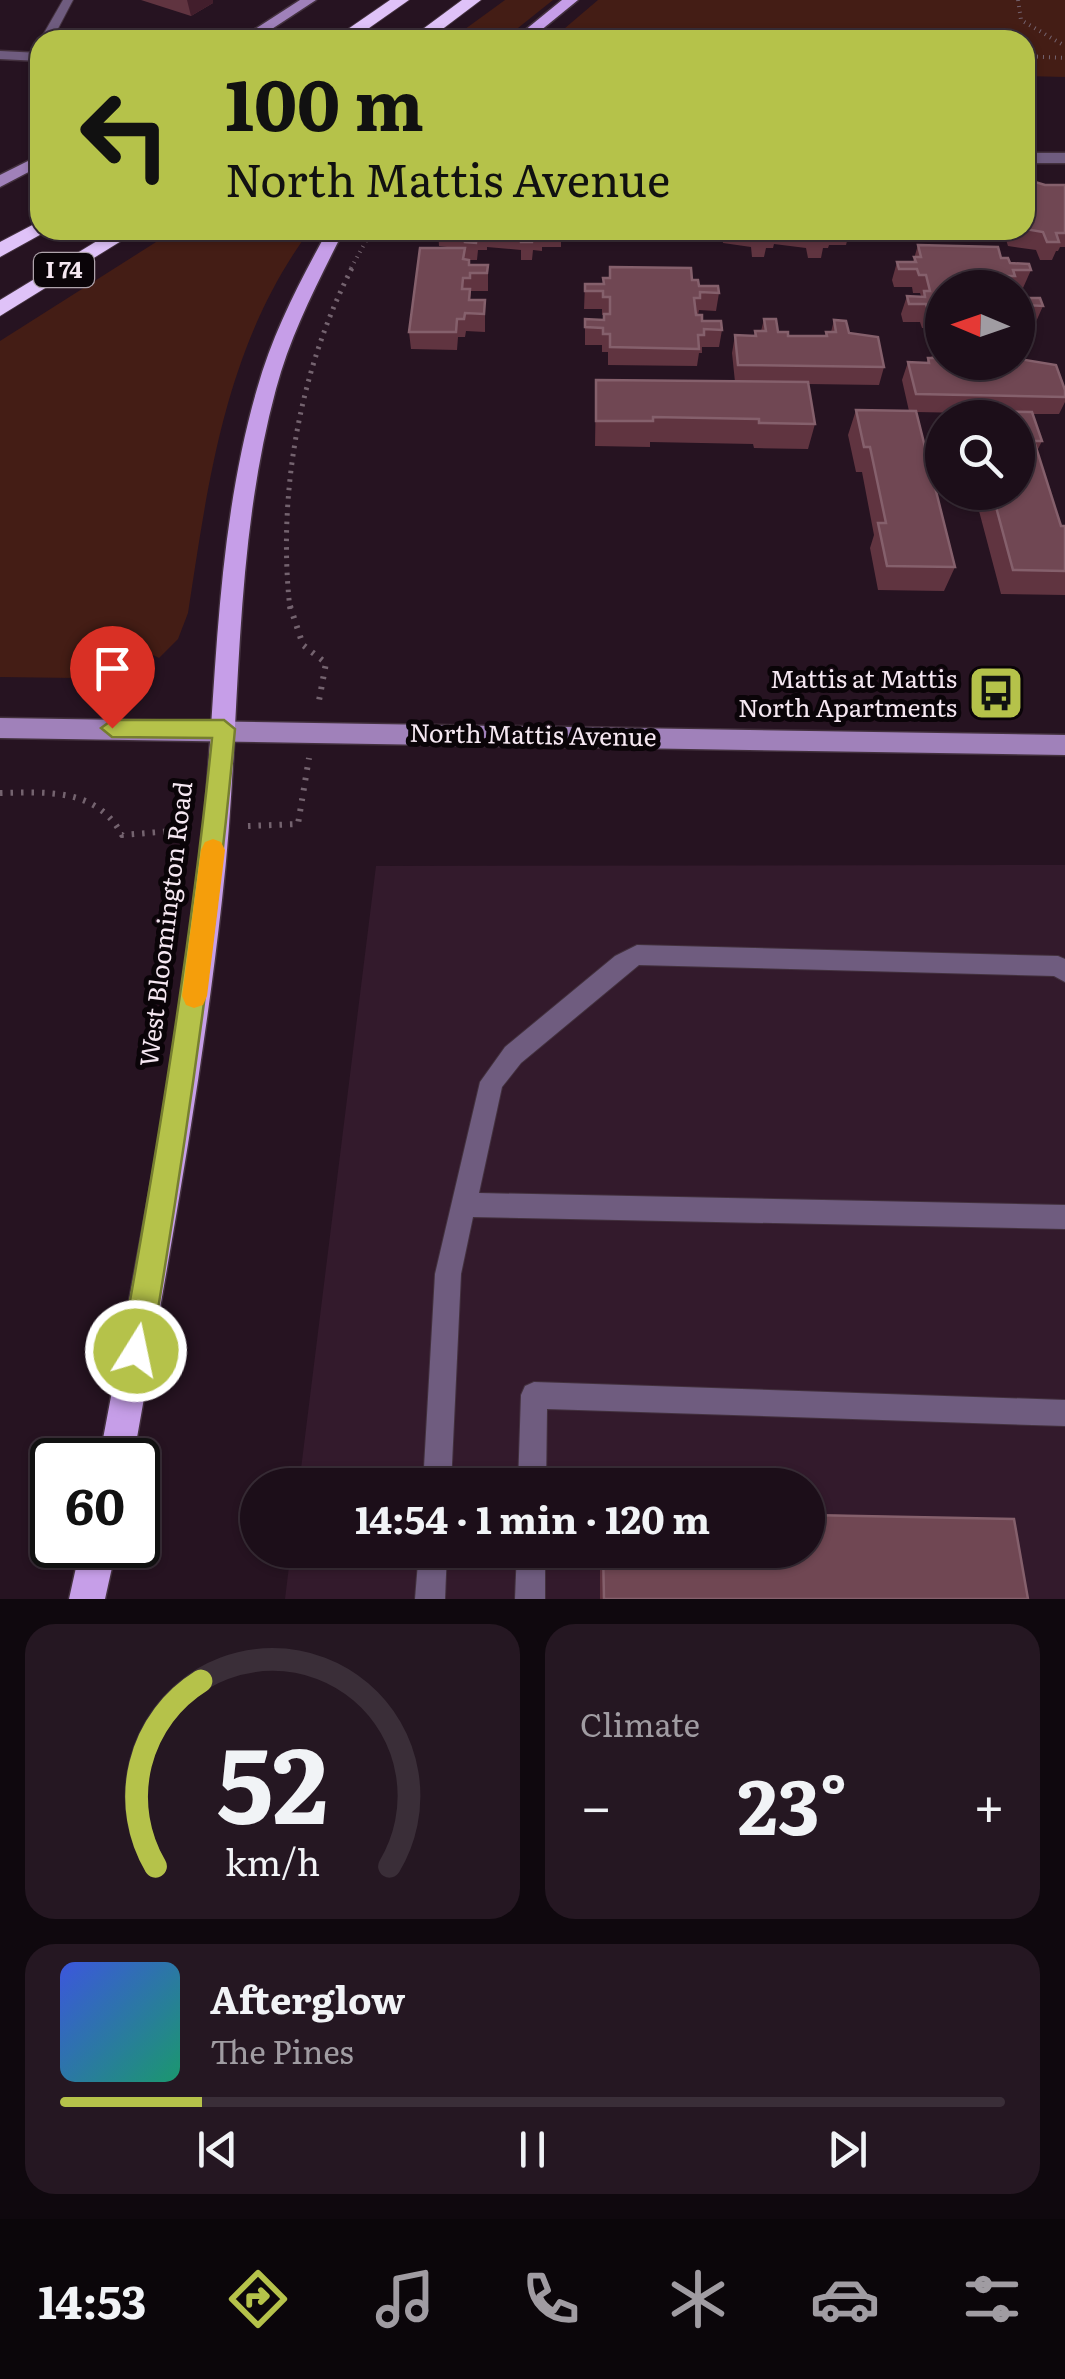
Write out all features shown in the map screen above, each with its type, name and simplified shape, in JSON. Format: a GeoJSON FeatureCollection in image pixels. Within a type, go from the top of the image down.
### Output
{"type":"FeatureCollection","features":[{"type":"Feature","properties":{"kind":"highway"},"geometry":{"type":"LineString","coordinates":[[356,30],[401,0]]}},
{"type":"Feature","properties":{"kind":"highway"},"geometry":{"type":"LineString","coordinates":[[431,30],[473,0]]}},
{"type":"Feature","properties":{"kind":"highway","name":"I 74"},"geometry":{"type":"LineString","coordinates":[[0,250],[30,233]]}},
{"type":"Feature","properties":{"kind":"highway","name":"I 74"},"geometry":{"type":"LineString","coordinates":[[0,309],[112,240]]}},
{"type":"Feature","properties":{"kind":"main road"},"geometry":{"type":"LineString","coordinates":[[261,30],[309,0]]}},
{"type":"Feature","properties":{"kind":"main road"},"geometry":{"type":"LineString","coordinates":[[533,30],[571,0]]}},
{"type":"Feature","properties":{"kind":"main road"},"geometry":{"type":"LineString","coordinates":[[0,182],[30,166]]}},
{"type":"Feature","properties":{"kind":"main road","name":"West Bloomington Road"},"geometry":{"type":"LineString","coordinates":[[120,1438],[180,1097],[209,896],[224,729],[232,564],[241,500],[266,386],[300,293],[330,240]]}},
{"type":"Feature","properties":{"kind":"main road","name":"North Mattis Avenue"},"geometry":{"type":"LineString","coordinates":[[0,728],[1065,744]]}},
{"type":"Feature","properties":{"kind":"main road"},"geometry":{"type":"LineString","coordinates":[[87,1599],[93,1568]]}},
{"type":"Feature","properties":{"kind":"street"},"geometry":{"type":"LineString","coordinates":[[0,55],[30,55]]}},
{"type":"Feature","properties":{"kind":"street"},"geometry":{"type":"LineString","coordinates":[[1035,158],[1065,158]]}},
{"type":"Feature","properties":{"kind":"lane"},"geometry":{"type":"LineString","coordinates":[[52,30],[68,0]]}},
{"type":"Feature","properties":{"kind":"lane"},"geometry":{"type":"LineString","coordinates":[[438,1468],[448,1274],[492,1082],[513,1055],[636,956],[1058,966],[1065,972]]}},
{"type":"Feature","properties":{"kind":"lane"},"geometry":{"type":"LineString","coordinates":[[464,1205],[1065,1217]]}},
{"type":"Feature","properties":{"kind":"lane"},"geometry":{"type":"LineString","coordinates":[[532,1468],[534,1395],[1065,1413]]}},
{"type":"Feature","properties":{"kind":"lane"},"geometry":{"type":"LineString","coordinates":[[430,1599],[432,1568]]}},
{"type":"Feature","properties":{"kind":"lane"},"geometry":{"type":"LineString","coordinates":[[530,1599],[531,1568]]}},
{"type":"Feature","properties":{"kind":"path"},"geometry":{"type":"LineString","coordinates":[[1018,0],[1016,9],[1021,20],[1065,46]]}},
{"type":"Feature","properties":{"kind":"path"},"geometry":{"type":"LineString","coordinates":[[1035,56],[1065,58]]}},
{"type":"Feature","properties":{"kind":"path"},"geometry":{"type":"LineString","coordinates":[[326,664],[302,649],[289,619],[287,520],[298,427],[318,348],[343,284],[367,240]]}},
{"type":"Feature","properties":{"kind":"path"},"geometry":{"type":"LineString","coordinates":[[0,792],[81,798],[107,811],[122,835],[129,832]]}},
{"type":"Feature","properties":{"kind":"shaded area"},"geometry":{"type":"Polygon","coordinates":[[[505,0],[553,0],[516,30],[464,30],[505,0]]]}},
{"type":"Feature","properties":{"kind":"shaded area"},"geometry":{"type":"Polygon","coordinates":[[[598,0],[1065,0],[1065,77],[1035,76],[1035,30],[563,30],[598,0]]]}},
{"type":"Feature","properties":{"kind":"shaded area"},"geometry":{"type":"Polygon","coordinates":[[[159,240],[304,240],[258,319],[240,365],[214,462],[188,613],[178,639],[159,658],[149,653],[114,672],[77,678],[0,677],[0,341],[159,240]]]}},
{"type":"Feature","properties":{"kind":"shaded area"},"geometry":{"type":"Polygon","coordinates":[[[1065,865],[1065,1599],[285,1599],[289,1568],[825,1568],[825,1468],[301,1468],[376,866],[1065,865]]]}},
{"type":"Feature","properties":{"kind":"building"},"geometry":{"type":"Polygon","coordinates":[[[1035,182],[1065,185],[1065,233],[1056,233],[1059,242],[1047,242],[1043,232],[1035,231],[1035,182]]]}},
{"type":"Feature","properties":{"kind":"building"},"geometry":{"type":"Polygon","coordinates":[[[918,245],[998,247],[1001,258],[1008,258],[1010,263],[1029,264],[1031,270],[925,270],[925,275],[919,275],[917,269],[899,269],[897,262],[916,262],[914,257],[921,257],[918,245]]]}},
{"type":"Feature","properties":{"kind":"building"},"geometry":{"type":"Polygon","coordinates":[[[420,248],[465,248],[463,259],[469,260],[469,265],[488,265],[487,273],[470,273],[470,278],[463,278],[462,289],[470,289],[469,300],[485,300],[484,314],[465,313],[464,319],[457,319],[456,332],[409,332],[420,248]]]}},
{"type":"Feature","properties":{"kind":"building"},"geometry":{"type":"Polygon","coordinates":[[[610,267],[691,268],[692,280],[698,280],[699,286],[718,286],[719,293],[700,292],[700,298],[694,298],[696,315],[702,315],[702,321],[721,321],[722,330],[704,329],[704,335],[698,335],[699,349],[610,347],[610,334],[603,334],[603,328],[585,327],[585,319],[604,320],[604,314],[610,314],[610,297],[603,297],[603,291],[585,291],[585,284],[604,284],[603,278],[610,278],[610,267]]]}},
{"type":"Feature","properties":{"kind":"building"},"geometry":{"type":"Polygon","coordinates":[[[907,296],[925,297],[925,304],[909,304],[907,296]]]}},
{"type":"Feature","properties":{"kind":"building"},"geometry":{"type":"Polygon","coordinates":[[[764,319],[776,319],[778,332],[788,332],[788,336],[827,336],[826,332],[836,332],[834,320],[846,321],[849,333],[878,337],[884,367],[738,365],[735,335],[756,336],[755,331],[766,331],[764,319]]]}},
{"type":"Feature","properties":{"kind":"building"},"geometry":{"type":"Polygon","coordinates":[[[908,362],[925,363],[925,380],[1035,380],[1035,362],[1056,365],[1065,397],[916,394],[908,362]]]}},
{"type":"Feature","properties":{"kind":"building"},"geometry":{"type":"Polygon","coordinates":[[[596,380],[808,382],[815,424],[653,417],[653,421],[596,421],[596,380]]]}},
{"type":"Feature","properties":{"kind":"building"},"geometry":{"type":"Polygon","coordinates":[[[856,410],[916,411],[925,447],[925,510],[941,510],[955,567],[887,566],[878,523],[886,523],[870,447],[864,447],[856,410]]]}},
{"type":"Feature","properties":{"kind":"building"},"geometry":{"type":"Polygon","coordinates":[[[1035,421],[1042,441],[1035,441],[1035,421]]]}},
{"type":"Feature","properties":{"kind":"building"},"geometry":{"type":"Polygon","coordinates":[[[1035,444],[1061,526],[1065,526],[1065,571],[1013,570],[997,510],[1035,510],[1035,444]]]}},
{"type":"Feature","properties":{"kind":"building"},"geometry":{"type":"Polygon","coordinates":[[[825,1515],[1014,1519],[1028,1599],[604,1599],[603,1568],[825,1568],[825,1515]]]}},
{"type":"Feature","properties":{"kind":"slow traffic"},"geometry":{"type":"LineString","coordinates":[[194,996],[213,850]]}},
{"type":"Feature","properties":{"kind":"place","name":"Mattis at Mattis North Apartments"},"geometry":{"type":"Point","coordinates":[996,693]}},
{"type":"Feature","properties":{"kind":"route"},"geometry":{"type":"LineString","coordinates":[[112,728],[224,729],[209,896],[174,1134],[136,1351]]}}]}
